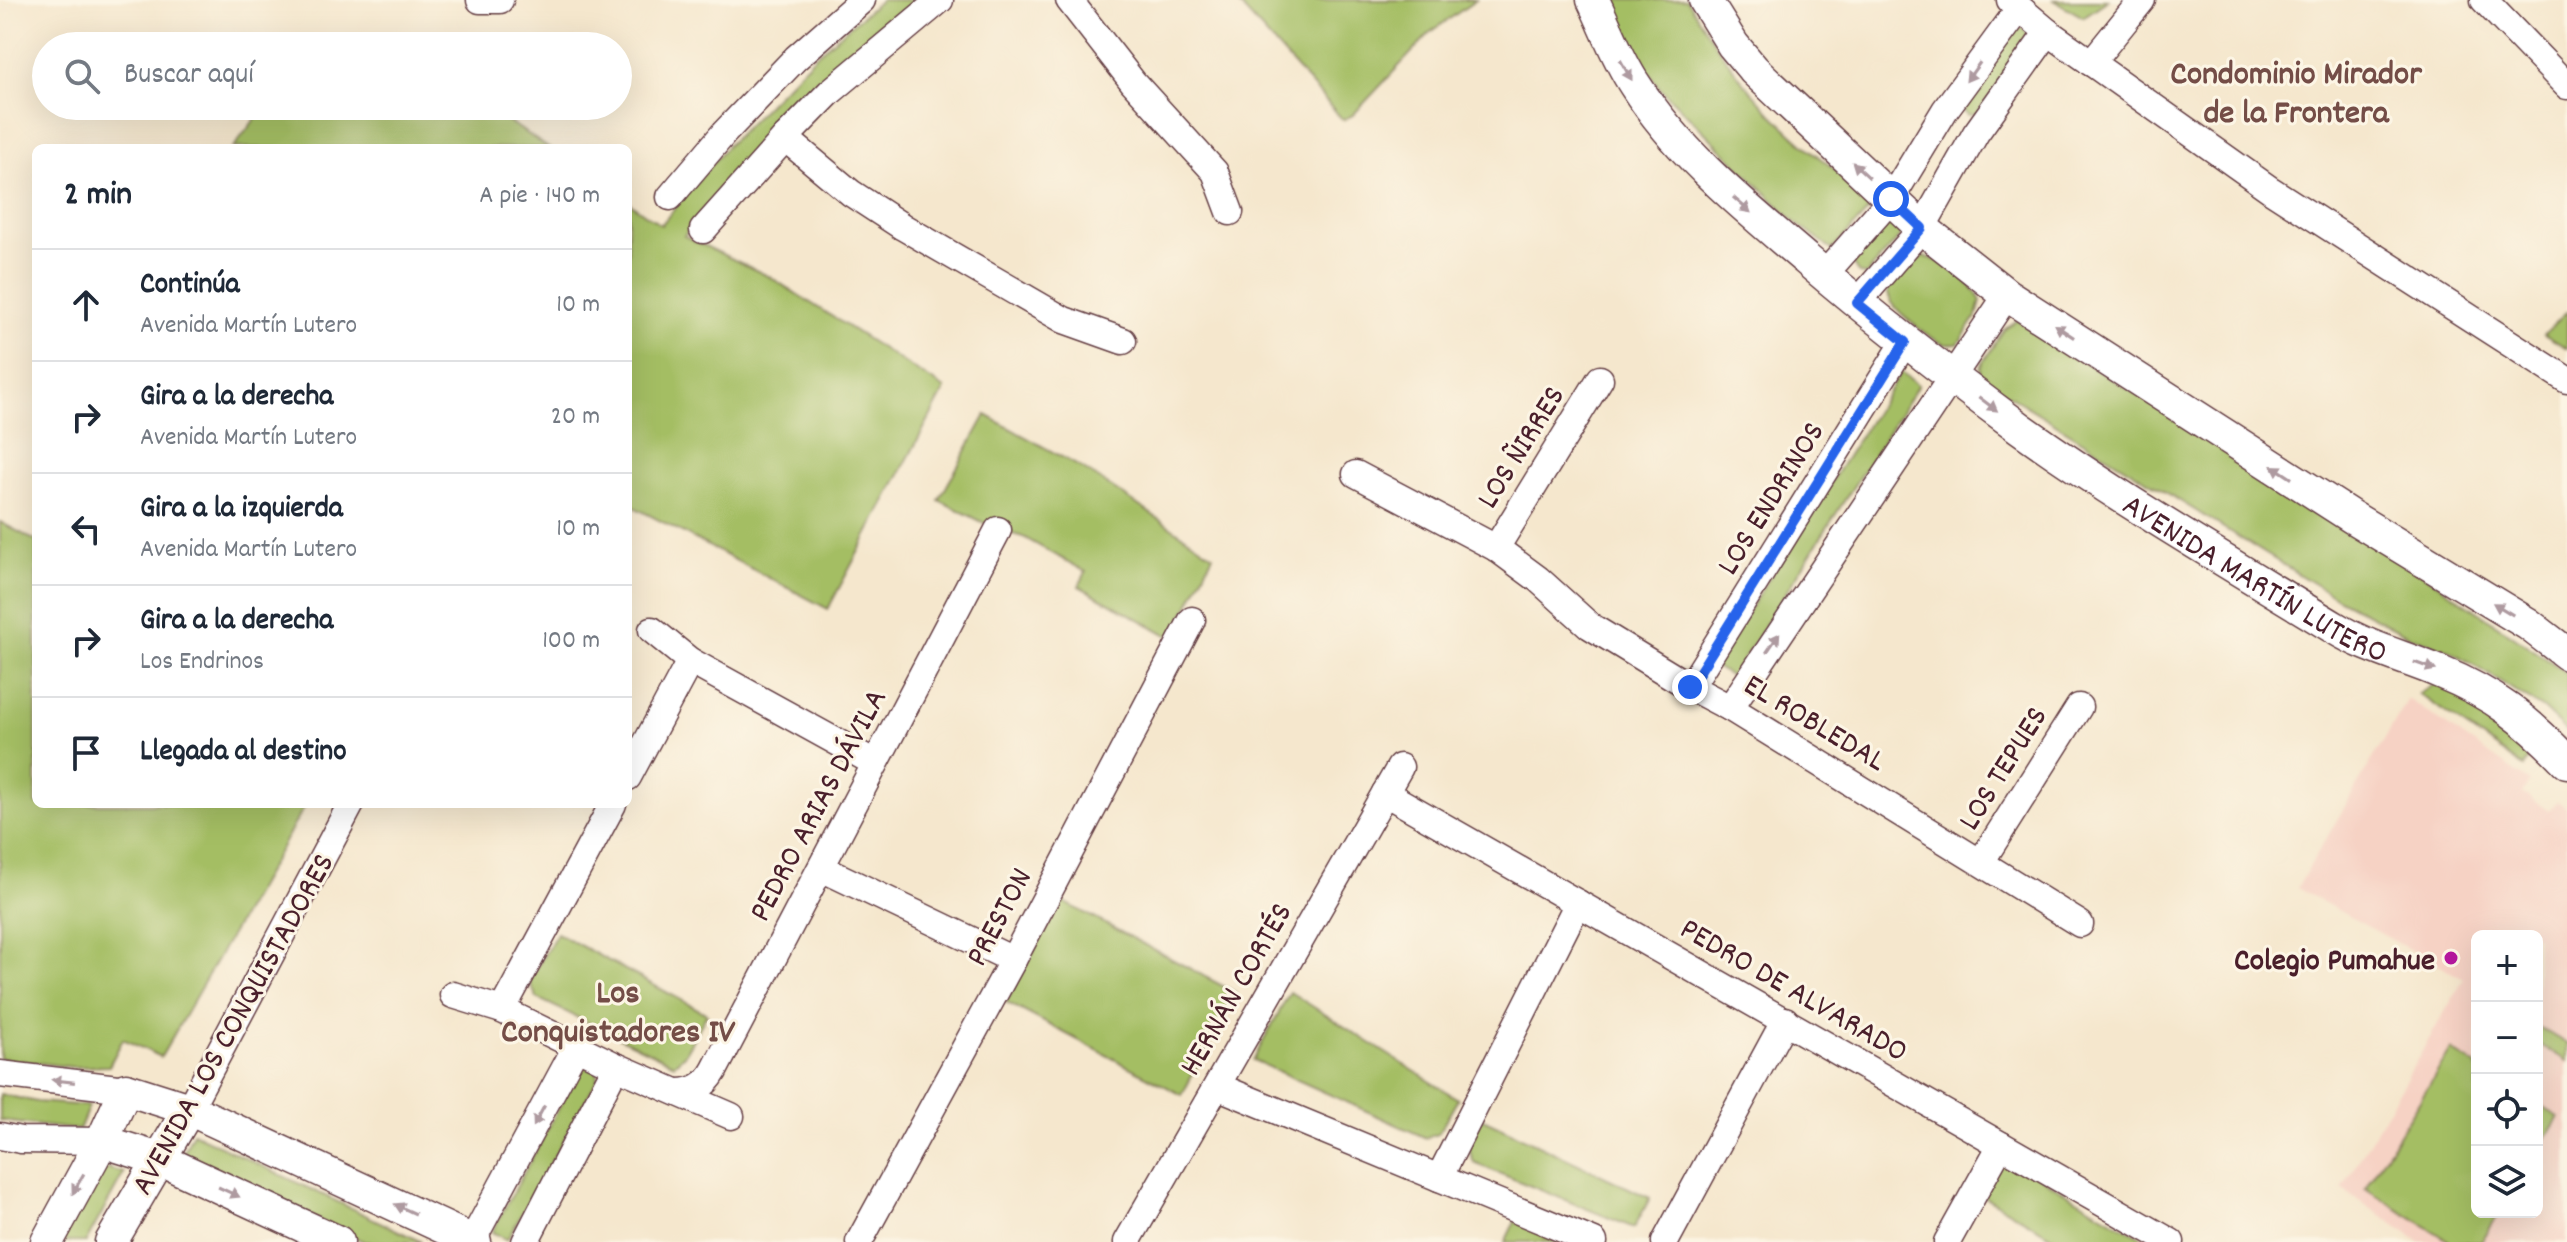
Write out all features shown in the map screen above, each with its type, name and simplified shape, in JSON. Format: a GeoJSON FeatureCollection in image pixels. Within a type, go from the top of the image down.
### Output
{"type":"FeatureCollection","features":[{"type":"Feature","properties":{"kind":"street"},"geometry":{"type":"LineString","coordinates":[[480,0],[500,0]]}},
{"type":"Feature","properties":{"kind":"street"},"geometry":{"type":"LineString","coordinates":[[670,197],[725,132],[796,58],[862,0]]}},
{"type":"Feature","properties":{"kind":"street"},"geometry":{"type":"LineString","coordinates":[[703,230],[830,92],[940,0]]}},
{"type":"Feature","properties":{"kind":"street"},"geometry":{"type":"LineString","coordinates":[[1069,0],[1133,82],[1215,172],[1230,212]]}},
{"type":"Feature","properties":{"kind":"street","name":"AVENIDA MARTÍN LUTERO"},"geometry":{"type":"LineString","coordinates":[[1593,0],[1616,52],[1636,87],[1686,152],[1717,183],[1905,342],[2023,429],[2150,514],[2335,628],[2360,642],[2467,684],[2507,706],[2541,734],[2567,762]]}},
{"type":"Feature","properties":{"kind":"street"},"geometry":{"type":"LineString","coordinates":[[1705,0],[1733,45],[1754,70],[1922,228],[2007,295],[2352,517],[2528,624],[2567,654]]}},
{"type":"Feature","properties":{"kind":"street"},"geometry":{"type":"LineString","coordinates":[[2091,63],[2142,0]]}},
{"type":"Feature","properties":{"kind":"street"},"geometry":{"type":"LineString","coordinates":[[2484,0],[2567,86]]}},
{"type":"Feature","properties":{"kind":"street"},"geometry":{"type":"LineString","coordinates":[[1824,275],[1891,199],[2015,4],[2048,32],[2271,190],[2567,380]]}},
{"type":"Feature","properties":{"kind":"street"},"geometry":{"type":"LineString","coordinates":[[1857,303],[1922,228],[1976,133],[2048,32]]}},
{"type":"Feature","properties":{"kind":"street"},"geometry":{"type":"LineString","coordinates":[[1945,110],[1976,133]]}},
{"type":"Feature","properties":{"kind":"street"},"geometry":{"type":"LineString","coordinates":[[785,138],[851,193],[903,227],[1064,320],[1123,341]]}},
{"type":"Feature","properties":{"kind":"street"},"geometry":{"type":"LineString","coordinates":[[1730,708],[2007,295]]}},
{"type":"Feature","properties":{"kind":"street","name":"LOS ENDRINOS"},"geometry":{"type":"LineString","coordinates":[[1690,687],[1905,342]]}},
{"type":"Feature","properties":{"kind":"street","name":"LOS ÑIRRES"},"geometry":{"type":"LineString","coordinates":[[1496,548],[1600,379]]}},
{"type":"Feature","properties":{"kind":"street","name":"EL ROBLEDAL"},"geometry":{"type":"LineString","coordinates":[[1356,474],[1496,548],[1538,579],[1590,626],[1730,708],[2080,924]]}},
{"type":"Feature","properties":{"kind":"street","name":"PEDRO ARIAS DÁVILA"},"geometry":{"type":"LineString","coordinates":[[678,1092],[695,1089],[710,1078],[998,530]]}},
{"type":"Feature","properties":{"kind":"street","name":"PRESTON"},"geometry":{"type":"LineString","coordinates":[[859,1242],[1013,960],[1192,620]]}},
{"type":"Feature","properties":{"kind":"street"},"geometry":{"type":"LineString","coordinates":[[652,630],[690,661],[875,763]]}},
{"type":"Feature","properties":{"kind":"street"},"geometry":{"type":"LineString","coordinates":[[632,770],[690,661]]}},
{"type":"Feature","properties":{"kind":"street","name":"LOS TEPUES"},"geometry":{"type":"LineString","coordinates":[[1981,862],[2079,707]]}},
{"type":"Feature","properties":{"kind":"street","name":"HERNÁN CORTÉS"},"geometry":{"type":"LineString","coordinates":[[1127,1242],[1400,767]]}},
{"type":"Feature","properties":{"kind":"street","name":"PEDRO DE ALVARADO"},"geometry":{"type":"LineString","coordinates":[[1385,793],[2165,1240]]}},
{"type":"Feature","properties":{"kind":"street","name":"AVENIDA LOS CONQUISTADORES"},"geometry":{"type":"LineString","coordinates":[[111,1242],[189,1109],[349,808]]}},
{"type":"Feature","properties":{"kind":"street"},"geometry":{"type":"LineString","coordinates":[[502,1010],[611,808]]}},
{"type":"Feature","properties":{"kind":"street"},"geometry":{"type":"LineString","coordinates":[[821,868],[1013,960]]}},
{"type":"Feature","properties":{"kind":"street"},"geometry":{"type":"LineString","coordinates":[[1439,1178],[1578,903]]}},
{"type":"Feature","properties":{"kind":"street"},"geometry":{"type":"LineString","coordinates":[[453,995],[502,1010],[616,1066],[731,1116]]}},
{"type":"Feature","properties":{"kind":"street"},"geometry":{"type":"LineString","coordinates":[[1665,1242],[1785,1020]]}},
{"type":"Feature","properties":{"kind":"street"},"geometry":{"type":"LineString","coordinates":[[0,1074],[126,1089],[189,1109],[474,1241],[576,1047]]}},
{"type":"Feature","properties":{"kind":"street"},"geometry":{"type":"LineString","coordinates":[[525,1242],[616,1066]]}},
{"type":"Feature","properties":{"kind":"street"},"geometry":{"type":"LineString","coordinates":[[1217,1086],[1594,1242]]}},
{"type":"Feature","properties":{"kind":"street","name":"AVENIDA LOS CONQUISTADORES"},"geometry":{"type":"LineString","coordinates":[[47,1242],[102,1141],[126,1089]]}},
{"type":"Feature","properties":{"kind":"street"},"geometry":{"type":"LineString","coordinates":[[0,1136],[21,1140],[102,1141],[159,1159],[338,1242]]}},
{"type":"Feature","properties":{"kind":"street"},"geometry":{"type":"LineString","coordinates":[[1947,1242],[2001,1145]]}},
{"type":"Feature","properties":{"kind":"shaded area","name":"Colegio Pumahue"},"geometry":{"type":"Polygon","coordinates":[[[2408,699],[2530,782],[2522,793],[2549,811],[2557,801],[2567,808],[2567,1242],[2420,1242],[2342,1189],[2464,979],[2297,888],[2408,699]]]}},
{"type":"Feature","properties":{"kind":"green space"},"geometry":{"type":"Polygon","coordinates":[[[881,0],[921,0],[828,76],[767,133],[684,236],[770,277],[945,389],[828,609],[632,506],[632,205],[661,225],[726,147],[818,53],[881,0]]]}},
{"type":"Feature","properties":{"kind":"green space"},"geometry":{"type":"Polygon","coordinates":[[[1235,0],[1476,0],[1431,32],[1353,115],[1343,120],[1235,0]]]}},
{"type":"Feature","properties":{"kind":"green space"},"geometry":{"type":"Polygon","coordinates":[[[1611,0],[1687,0],[1725,58],[1770,112],[1803,144],[1866,195],[1872,207],[1832,250],[1796,223],[1659,87],[1641,60],[1611,0]]]}},
{"type":"Feature","properties":{"kind":"green space"},"geometry":{"type":"Polygon","coordinates":[[[2054,0],[2108,0],[2083,17],[2054,0]]]}},
{"type":"Feature","properties":{"kind":"green space"},"geometry":{"type":"Polygon","coordinates":[[[2025,28],[2030,41],[1977,114],[1968,115],[1960,101],[2011,30],[2025,28]]]}},
{"type":"Feature","properties":{"kind":"green space"},"geometry":{"type":"Polygon","coordinates":[[[254,120],[505,120],[543,144],[236,144],[254,120]]]}},
{"type":"Feature","properties":{"kind":"green space"},"geometry":{"type":"Polygon","coordinates":[[[1890,218],[1905,231],[1866,275],[1859,274],[1853,260],[1890,218]]]}},
{"type":"Feature","properties":{"kind":"green space"},"geometry":{"type":"Polygon","coordinates":[[[1923,256],[1956,273],[1981,301],[1977,316],[1958,344],[1945,344],[1930,336],[1910,322],[1889,297],[1888,290],[1894,279],[1923,256]]]}},
{"type":"Feature","properties":{"kind":"green space"},"geometry":{"type":"Polygon","coordinates":[[[2567,312],[2567,348],[2544,334],[2567,312]]]}},
{"type":"Feature","properties":{"kind":"green space"},"geometry":{"type":"Polygon","coordinates":[[[2017,320],[2391,552],[2567,673],[2567,732],[2543,709],[2449,650],[2410,636],[2337,598],[1994,386],[1982,377],[1981,365],[2005,328],[2017,320]]]}},
{"type":"Feature","properties":{"kind":"green space"},"geometry":{"type":"Polygon","coordinates":[[[1901,372],[1918,385],[1732,677],[1713,666],[1901,372]]]}},
{"type":"Feature","properties":{"kind":"green space"},"geometry":{"type":"Polygon","coordinates":[[[986,415],[1082,468],[1213,555],[1173,638],[1079,586],[1086,572],[1023,537],[998,530],[939,500],[986,415]]]}},
{"type":"Feature","properties":{"kind":"green space"},"geometry":{"type":"Polygon","coordinates":[[[0,522],[32,539],[32,808],[304,808],[161,1057],[123,1039],[109,1066],[72,1067],[0,1058],[0,522]]]}},
{"type":"Feature","properties":{"kind":"green space"},"geometry":{"type":"Polygon","coordinates":[[[2440,681],[2535,747],[2524,767],[2419,694],[2440,681]]]}},
{"type":"Feature","properties":{"kind":"green space"},"geometry":{"type":"Polygon","coordinates":[[[1060,900],[1236,993],[1182,1095],[1006,1002],[1060,900]]]}},
{"type":"Feature","properties":{"kind":"green space","name":"Los Conquistadores IV"},"geometry":{"type":"Polygon","coordinates":[[[557,933],[707,1014],[684,1055],[674,1064],[537,998],[529,981],[557,933]]]}},
{"type":"Feature","properties":{"kind":"green space"},"geometry":{"type":"Polygon","coordinates":[[[1290,992],[1458,1099],[1438,1134],[1426,1138],[1253,1060],[1290,992]]]}},
{"type":"Feature","properties":{"kind":"green space"},"geometry":{"type":"Polygon","coordinates":[[[2543,1030],[2567,1044],[2567,1061],[2543,1047],[2543,1030]]]}},
{"type":"Feature","properties":{"kind":"green space"},"geometry":{"type":"Polygon","coordinates":[[[2451,1050],[2471,1062],[2471,1218],[2496,1218],[2481,1242],[2451,1242],[2365,1188],[2451,1050]]]}},
{"type":"Feature","properties":{"kind":"green space"},"geometry":{"type":"Polygon","coordinates":[[[587,1066],[598,1072],[597,1080],[507,1240],[492,1232],[579,1071],[587,1066]]]}},
{"type":"Feature","properties":{"kind":"green space"},"geometry":{"type":"Polygon","coordinates":[[[0,1094],[37,1102],[89,1106],[79,1130],[9,1122],[0,1120],[0,1094]]]}},
{"type":"Feature","properties":{"kind":"green space"},"geometry":{"type":"Polygon","coordinates":[[[2543,1108],[2559,1117],[2543,1142],[2543,1108]]]}},
{"type":"Feature","properties":{"kind":"green space"},"geometry":{"type":"Polygon","coordinates":[[[1481,1118],[1650,1198],[1634,1228],[1474,1163],[1468,1146],[1481,1118]]]}},
{"type":"Feature","properties":{"kind":"green space"},"geometry":{"type":"Polygon","coordinates":[[[193,1133],[422,1242],[365,1242],[181,1157],[193,1133]]]}},
{"type":"Feature","properties":{"kind":"green space"},"geometry":{"type":"Polygon","coordinates":[[[2002,1155],[2150,1242],[2062,1242],[1980,1194],[2002,1155]]]}},
{"type":"Feature","properties":{"kind":"green space"},"geometry":{"type":"Polygon","coordinates":[[[103,1167],[124,1173],[86,1242],[59,1242],[103,1167]]]}},
{"type":"Feature","properties":{"kind":"green space"},"geometry":{"type":"Polygon","coordinates":[[[1515,1221],[1560,1242],[1505,1242],[1515,1221]]]}},
{"type":"Feature","properties":{"kind":"place","name":"Colegio Pumahue"},"geometry":{"type":"Point","coordinates":[2451,958]}},
{"type":"Feature","properties":{"kind":"district","name":"Condominio Mirador de la Frontera"},"geometry":{"type":"Point","coordinates":[2296,90]}},
{"type":"Feature","properties":{"kind":"district","name":"Los Conquistadores IV"},"geometry":{"type":"Point","coordinates":[618,1010]}},
{"type":"Feature","properties":{"kind":"route"},"geometry":{"type":"LineString","coordinates":[[1690,687],[1905,342],[1857,303],[1922,228],[1891,199]]}}]}
